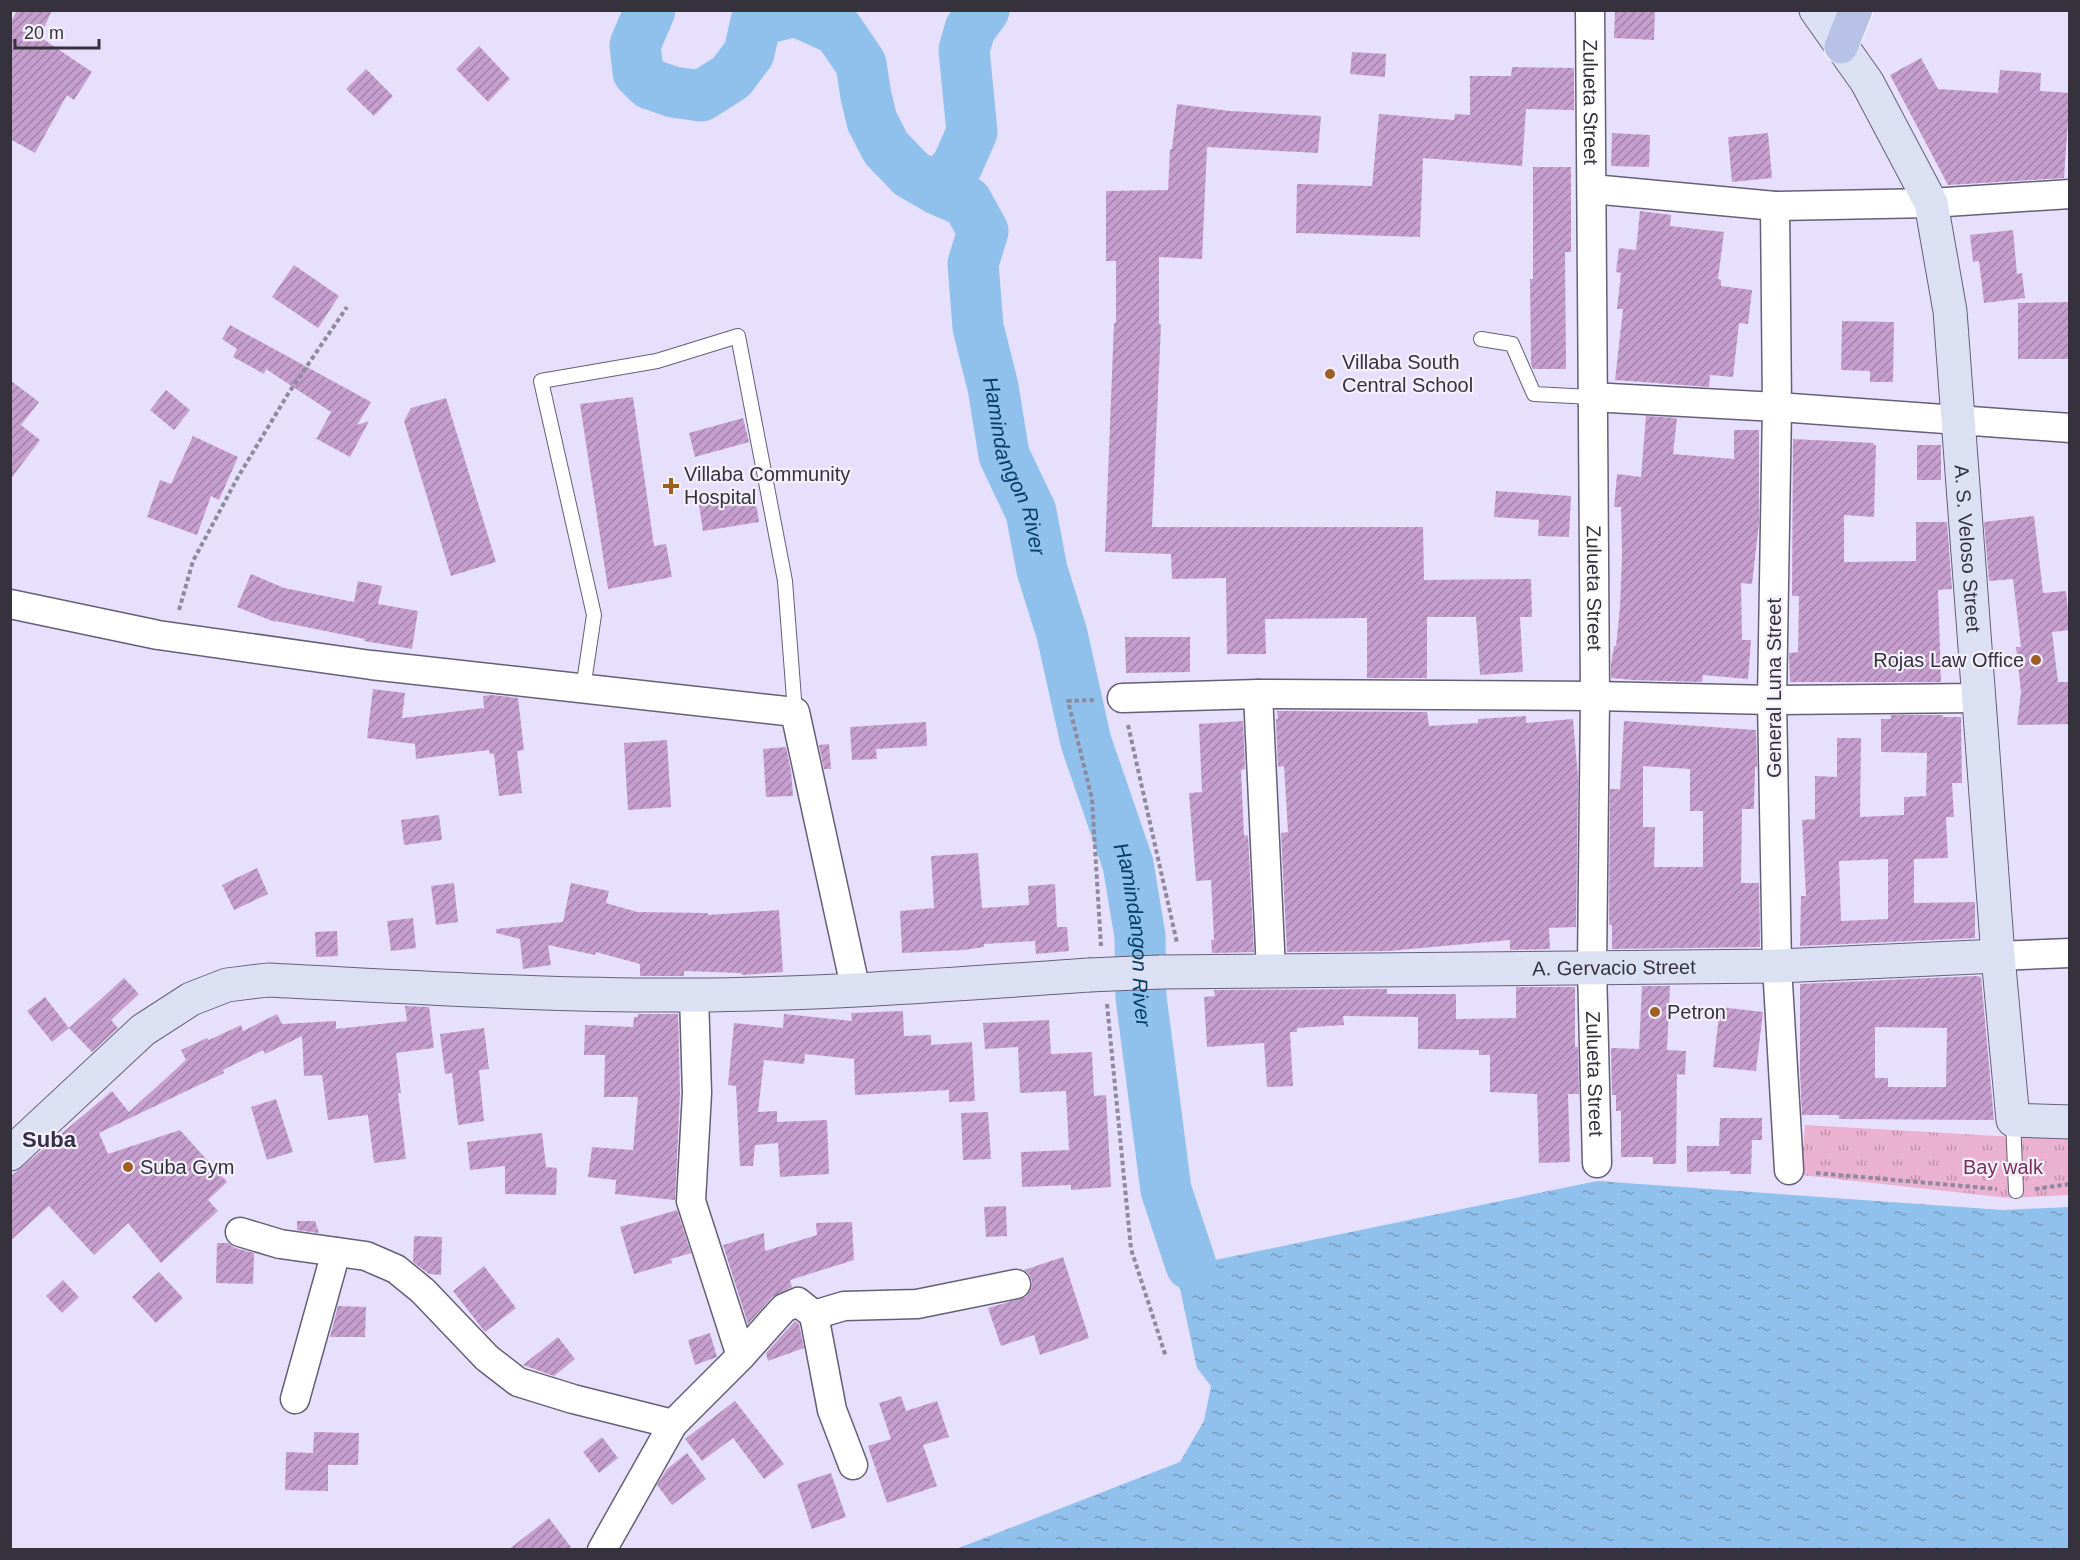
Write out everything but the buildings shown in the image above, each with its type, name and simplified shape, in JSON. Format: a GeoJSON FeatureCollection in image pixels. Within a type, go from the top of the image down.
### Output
{"type":"FeatureCollection","features":[{"type":"Feature","properties":{"kind":"main road"},"geometry":{"type":"LineString","coordinates":[[1842,47],[1856,10]]}},
{"type":"Feature","properties":{"kind":"street","name":"Zulueta Street"},"geometry":{"type":"LineString","coordinates":[[1590,10],[1591,397],[1595,696],[1592,968],[1597,1163]]}},
{"type":"Feature","properties":{"kind":"street","name":"A. S. Veloso Street"},"geometry":{"type":"LineString","coordinates":[[1816,10],[1867,82],[1931,203],[1950,311],[1960,421],[1998,956],[2013,1120]]}},
{"type":"Feature","properties":{"kind":"street"},"geometry":{"type":"LineString","coordinates":[[1592,189],[1775,206],[1931,203],[2070,194]]}},
{"type":"Feature","properties":{"kind":"street","name":"General Luna Street"},"geometry":{"type":"LineString","coordinates":[[1775,206],[1777,407],[1772,700],[1777,966],[1789,1170]]}},
{"type":"Feature","properties":{"kind":"street"},"geometry":{"type":"LineString","coordinates":[[1591,397],[1777,407],[2070,428]]}},
{"type":"Feature","properties":{"kind":"street"},"geometry":{"type":"LineString","coordinates":[[10,604],[171,637],[371,665],[795,712],[856,992]]}},
{"type":"Feature","properties":{"kind":"street"},"geometry":{"type":"LineString","coordinates":[[1258,694],[1271,970]]}},
{"type":"Feature","properties":{"kind":"street"},"geometry":{"type":"LineString","coordinates":[[1113,699],[1258,694],[1595,696],[1772,700],[1980,698]]}},
{"type":"Feature","properties":{"kind":"street","name":"A. Gervacio Street"},"geometry":{"type":"LineString","coordinates":[[10,1154],[143,1030],[191,999],[227,985],[267,980],[548,993],[694,995],[856,992],[1172,972],[1777,966],[2070,953]]}},
{"type":"Feature","properties":{"kind":"street"},"geometry":{"type":"LineString","coordinates":[[694,995],[697,1093],[691,1201],[741,1356]]}},
{"type":"Feature","properties":{"kind":"street"},"geometry":{"type":"LineString","coordinates":[[2013,1120],[2070,1122]]}},
{"type":"Feature","properties":{"kind":"street"},"geometry":{"type":"LineString","coordinates":[[240,1232],[280,1244],[366,1256],[396,1269],[423,1291],[487,1358],[518,1382],[573,1399],[673,1424]]}},
{"type":"Feature","properties":{"kind":"street"},"geometry":{"type":"LineString","coordinates":[[295,1399],[336,1252]]}},
{"type":"Feature","properties":{"kind":"street"},"geometry":{"type":"LineString","coordinates":[[814,1315],[844,1306],[917,1304],[1016,1284]]}},
{"type":"Feature","properties":{"kind":"street"},"geometry":{"type":"LineString","coordinates":[[602,1550],[673,1424],[741,1356],[784,1308],[798,1302],[814,1315],[832,1410],[853,1465]]}},
{"type":"Feature","properties":{"kind":"lane"},"geometry":{"type":"LineString","coordinates":[[584,689],[594,615],[541,381],[657,361],[738,336],[785,581],[795,712]]}},
{"type":"Feature","properties":{"kind":"lane"},"geometry":{"type":"LineString","coordinates":[[1481,339],[1512,344],[1534,394],[1591,397]]}},
{"type":"Feature","properties":{"kind":"lane"},"geometry":{"type":"LineString","coordinates":[[2013,1120],[2016,1191]]}},
{"type":"Feature","properties":{"kind":"path"},"geometry":{"type":"LineString","coordinates":[[171,637],[193,561],[233,486],[288,394],[347,307]]}},
{"type":"Feature","properties":{"kind":"path"},"geometry":{"type":"LineString","coordinates":[[1166,1357],[1131,1249],[1099,977],[1092,799],[1068,701],[1113,699],[1172,972]]}},
{"type":"Feature","properties":{"kind":"path"},"geometry":{"type":"LineString","coordinates":[[1789,1170],[2016,1191],[2070,1184]]}},
{"type":"Feature","properties":{"kind":"green space","name":"Bay walk"},"geometry":{"type":"Polygon","coordinates":[[[1805,1125],[2033,1138],[2069,1136],[2069,1195],[2009,1198],[1801,1175],[1805,1125]]]}},
{"type":"Feature","properties":{"kind":"water"},"geometry":{"type":"Polygon","coordinates":[[[1597,1181],[2003,1210],[2069,1207],[2069,1549],[956,1549],[1180,1462],[1204,1421],[1211,1386],[1197,1368],[1178,1279],[1191,1265],[1597,1181]]]}},
{"type":"Feature","properties":{"kind":"waterway","name":"Hamindangon River"},"geometry":{"type":"LineString","coordinates":[[650,10],[635,45],[638,72],[650,84],[673,92],[701,96],[731,77],[749,53],[756,21],[796,11],[838,30],[861,64],[872,121],[886,148],[911,174],[967,202],[983,231],[973,264],[978,327],[993,387],[1004,455],[1031,512],[1042,570],[1062,634],[1086,742],[1128,864],[1140,936],[1141,997],[1166,1190],[1191,1265]]}},
{"type":"Feature","properties":{"kind":"waterway"},"geometry":{"type":"LineString","coordinates":[[937,189],[957,166],[972,132],[964,50],[970,29],[984,10]]}},
{"type":"Feature","properties":{"kind":"place","name":"Villaba South Central School"},"geometry":{"type":"Point","coordinates":[1330,374]}},
{"type":"Feature","properties":{"kind":"place","name":"Villaba Community Hospital"},"geometry":{"type":"Point","coordinates":[671,486]}},
{"type":"Feature","properties":{"kind":"place","name":"Rojas Law Office"},"geometry":{"type":"Point","coordinates":[2036,660]}},
{"type":"Feature","properties":{"kind":"place","name":"Petron"},"geometry":{"type":"Point","coordinates":[1655,1012]}},
{"type":"Feature","properties":{"kind":"place","name":"Suba Gym"},"geometry":{"type":"Point","coordinates":[128,1167]}},
{"type":"Feature","properties":{"kind":"district","name":"Suba"},"geometry":{"type":"Point","coordinates":[49,1139]}}]}
